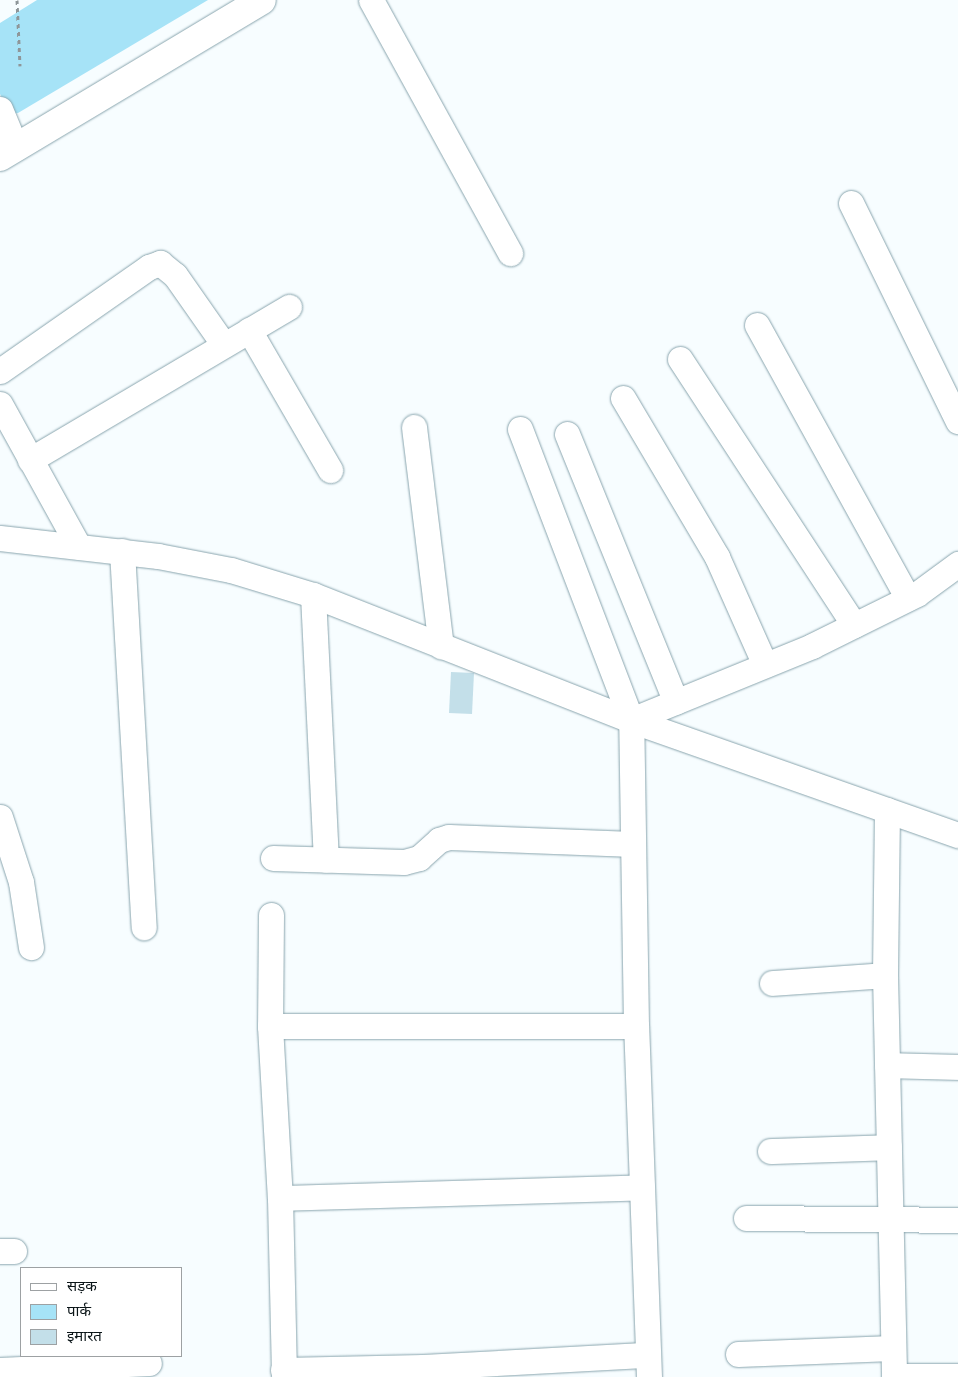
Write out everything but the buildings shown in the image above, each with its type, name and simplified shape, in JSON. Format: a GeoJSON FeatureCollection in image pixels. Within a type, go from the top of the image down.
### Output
{"type":"FeatureCollection","features":[{"type":"Feature","properties":{"kind":"main road"},"geometry":{"type":"LineString","coordinates":[[8,152],[262,0]]}},
{"type":"Feature","properties":{"kind":"street"},"geometry":{"type":"LineString","coordinates":[[371,0],[510,253]]}},
{"type":"Feature","properties":{"kind":"street"},"geometry":{"type":"LineString","coordinates":[[0,109],[8,152]]}},
{"type":"Feature","properties":{"kind":"street"},"geometry":{"type":"LineString","coordinates":[[851,202],[958,421]]}},
{"type":"Feature","properties":{"kind":"street"},"geometry":{"type":"LineString","coordinates":[[0,371],[149,267],[160,263],[175,275],[224,345]]}},
{"type":"Feature","properties":{"kind":"street"},"geometry":{"type":"LineString","coordinates":[[30,460],[289,306]]}},
{"type":"Feature","properties":{"kind":"street"},"geometry":{"type":"LineString","coordinates":[[757,325],[908,598]]}},
{"type":"Feature","properties":{"kind":"street"},"geometry":{"type":"LineString","coordinates":[[249,330],[330,470]]}},
{"type":"Feature","properties":{"kind":"street"},"geometry":{"type":"LineString","coordinates":[[680,359],[854,625]]}},
{"type":"Feature","properties":{"kind":"street"},"geometry":{"type":"LineString","coordinates":[[623,398],[717,557],[765,665]]}},
{"type":"Feature","properties":{"kind":"street"},"geometry":{"type":"LineString","coordinates":[[0,404],[78,547]]}},
{"type":"Feature","properties":{"kind":"street"},"geometry":{"type":"LineString","coordinates":[[414,427],[441,646]]}},
{"type":"Feature","properties":{"kind":"street"},"geometry":{"type":"LineString","coordinates":[[271,915],[270,1026],[280,1198],[283,1374],[648,1366],[636,1026],[631,720],[520,429]]}},
{"type":"Feature","properties":{"kind":"street"},"geometry":{"type":"LineString","coordinates":[[567,434],[676,702]]}},
{"type":"Feature","properties":{"kind":"street"},"geometry":{"type":"LineString","coordinates":[[0,538],[122,551],[231,570],[313,595],[631,720],[958,835]]}},
{"type":"Feature","properties":{"kind":"street"},"geometry":{"type":"LineString","coordinates":[[122,551],[144,928]]}},
{"type":"Feature","properties":{"kind":"street"},"geometry":{"type":"LineString","coordinates":[[631,720],[765,665],[854,625],[908,598],[958,564]]}},
{"type":"Feature","properties":{"kind":"street"},"geometry":{"type":"LineString","coordinates":[[313,595],[326,860]]}},
{"type":"Feature","properties":{"kind":"street"},"geometry":{"type":"LineString","coordinates":[[887,810],[885,975],[894,1376],[958,1376]]}},
{"type":"Feature","properties":{"kind":"street"},"geometry":{"type":"LineString","coordinates":[[0,817],[21,882],[32,947]]}},
{"type":"Feature","properties":{"kind":"street"},"geometry":{"type":"LineString","coordinates":[[273,858],[404,862],[419,858],[439,840],[449,837],[633,844]]}},
{"type":"Feature","properties":{"kind":"street"},"geometry":{"type":"LineString","coordinates":[[772,983],[885,975]]}},
{"type":"Feature","properties":{"kind":"street"},"geometry":{"type":"LineString","coordinates":[[270,1026],[636,1026]]}},
{"type":"Feature","properties":{"kind":"street"},"geometry":{"type":"LineString","coordinates":[[887,1065],[958,1068]]}},
{"type":"Feature","properties":{"kind":"street"},"geometry":{"type":"LineString","coordinates":[[770,1151],[889,1147]]}},
{"type":"Feature","properties":{"kind":"street"},"geometry":{"type":"LineString","coordinates":[[280,1198],[642,1187]]}},
{"type":"Feature","properties":{"kind":"street"},"geometry":{"type":"LineString","coordinates":[[746,1218],[890,1217],[958,1220]]}},
{"type":"Feature","properties":{"kind":"street"},"geometry":{"type":"LineString","coordinates":[[738,1354],[892,1348]]}},
{"type":"Feature","properties":{"kind":"street"},"geometry":{"type":"LineString","coordinates":[[0,1370],[149,1363]]}},
{"type":"Feature","properties":{"kind":"path"},"geometry":{"type":"LineString","coordinates":[[17,0],[20,66]]}},
{"type":"Feature","properties":{"kind":"green space"},"geometry":{"type":"Polygon","coordinates":[[[37,0],[208,0],[18,113],[10,114],[0,94],[0,23],[37,0]]]}}]}
